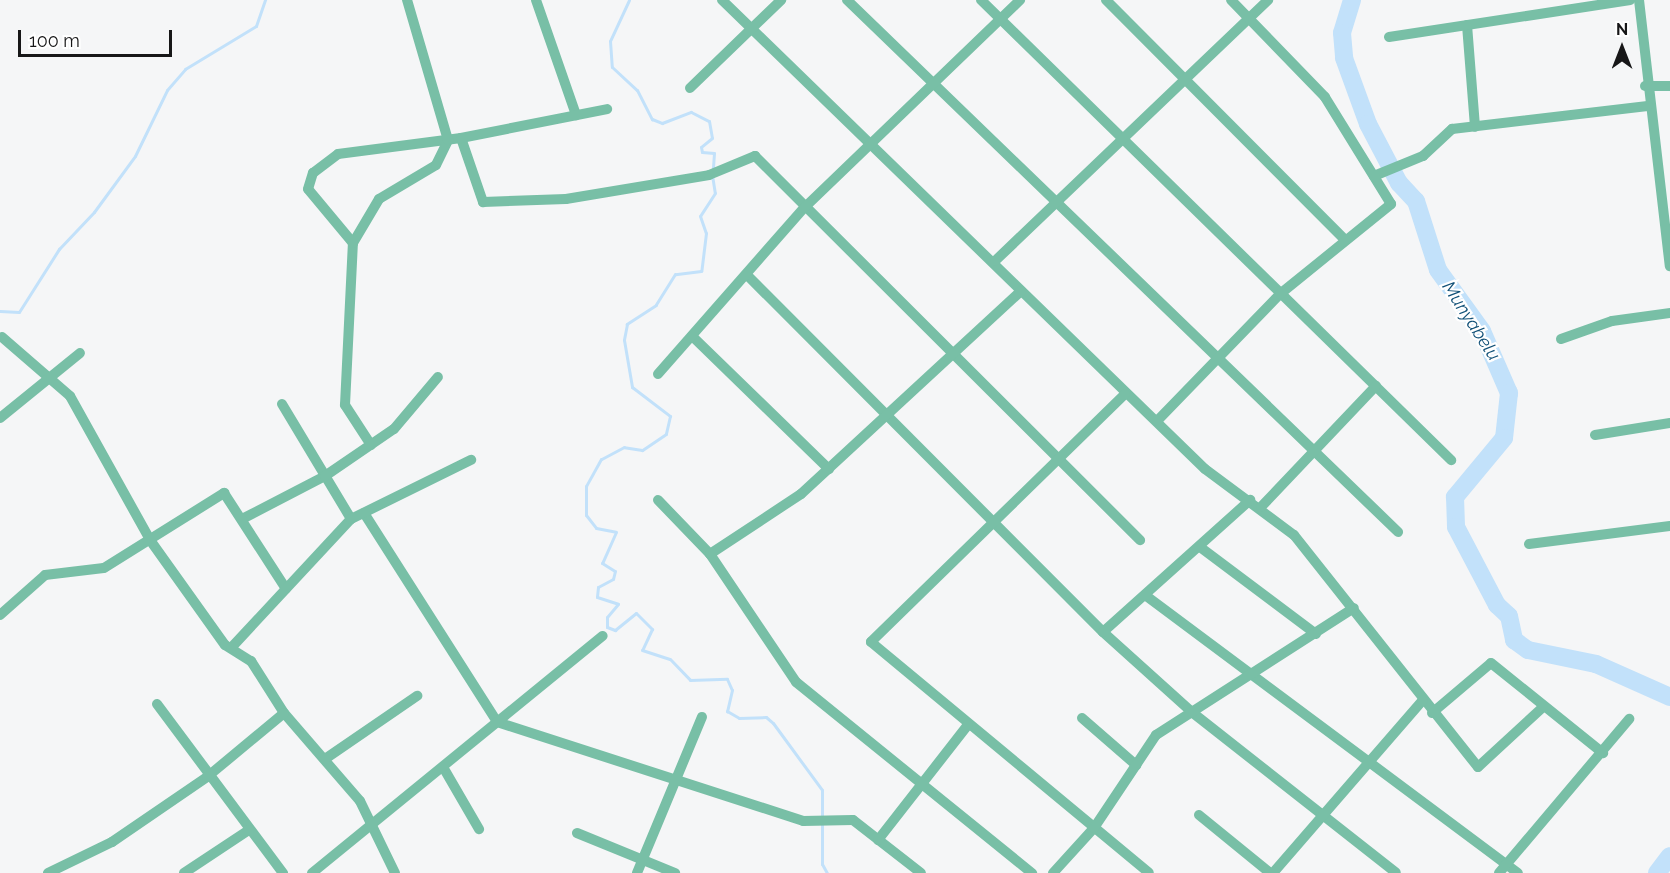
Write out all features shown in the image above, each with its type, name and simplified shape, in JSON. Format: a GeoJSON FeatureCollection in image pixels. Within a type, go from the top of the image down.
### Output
{"type":"FeatureCollection","features":[{"type":"Feature","properties":{"kind":"street"},"geometry":{"type":"LineString","coordinates":[[371,445],[345,405],[353,243],[379,199],[436,165],[448,140],[407,0]]}},
{"type":"Feature","properties":{"kind":"street"},"geometry":{"type":"LineString","coordinates":[[536,0],[576,115]]}},
{"type":"Feature","properties":{"kind":"street"},"geometry":{"type":"LineString","coordinates":[[722,0],[868,144],[995,261],[1021,291],[1205,469],[1261,507],[1294,535],[1354,608],[1422,701],[1478,767],[1543,707]]}},
{"type":"Feature","properties":{"kind":"street"},"geometry":{"type":"LineString","coordinates":[[690,88],[781,0]]}},
{"type":"Feature","properties":{"kind":"street"},"geometry":{"type":"LineString","coordinates":[[847,0],[934,80],[1056,203],[1398,532]]}},
{"type":"Feature","properties":{"kind":"street"},"geometry":{"type":"LineString","coordinates":[[981,0],[1119,140],[1451,460]]}},
{"type":"Feature","properties":{"kind":"street"},"geometry":{"type":"LineString","coordinates":[[658,374],[804,208],[934,80],[1020,0]]}},
{"type":"Feature","properties":{"kind":"street"},"geometry":{"type":"LineString","coordinates":[[1106,0],[1346,240]]}},
{"type":"Feature","properties":{"kind":"street"},"geometry":{"type":"LineString","coordinates":[[1157,421],[1280,294],[1391,204],[1326,97],[1232,0]]}},
{"type":"Feature","properties":{"kind":"street"},"geometry":{"type":"LineString","coordinates":[[995,261],[1268,0]]}},
{"type":"Feature","properties":{"kind":"street"},"geometry":{"type":"LineString","coordinates":[[1389,37],[1630,0]]}},
{"type":"Feature","properties":{"kind":"street"},"geometry":{"type":"LineString","coordinates":[[1639,0],[1648,106],[1666,223],[1670,266]]}},
{"type":"Feature","properties":{"kind":"street"},"geometry":{"type":"LineString","coordinates":[[1467,25],[1475,127]]}},
{"type":"Feature","properties":{"kind":"street"},"geometry":{"type":"LineString","coordinates":[[1646,86],[1670,86]]}},
{"type":"Feature","properties":{"kind":"street"},"geometry":{"type":"LineString","coordinates":[[1374,176],[1408,161],[1452,129],[1648,106]]}},
{"type":"Feature","properties":{"kind":"street"},"geometry":{"type":"LineString","coordinates":[[353,243],[315,204],[308,189],[313,173],[338,153],[461,138],[607,109]]}},
{"type":"Feature","properties":{"kind":"street"},"geometry":{"type":"LineString","coordinates":[[461,138],[483,202],[566,199],[712,174],[755,156],[804,208],[956,353],[1140,540]]}},
{"type":"Feature","properties":{"kind":"street"},"geometry":{"type":"LineString","coordinates":[[747,275],[891,416],[1103,632],[1192,713],[1396,873]]}},
{"type":"Feature","properties":{"kind":"street"},"geometry":{"type":"LineString","coordinates":[[710,554],[828,469],[891,416],[1021,291]]}},
{"type":"Feature","properties":{"kind":"street"},"geometry":{"type":"LineString","coordinates":[[1561,339],[1611,321],[1670,313]]}},
{"type":"Feature","properties":{"kind":"street"},"geometry":{"type":"LineString","coordinates":[[692,336],[828,469]]}},
{"type":"Feature","properties":{"kind":"street"},"geometry":{"type":"LineString","coordinates":[[2,337],[70,396],[150,540],[231,648],[251,661],[284,712],[360,801],[395,873]]}},
{"type":"Feature","properties":{"kind":"street"},"geometry":{"type":"LineString","coordinates":[[0,418],[47,376],[80,354]]}},
{"type":"Feature","properties":{"kind":"street"},"geometry":{"type":"LineString","coordinates":[[244,518],[325,476],[371,445],[393,429],[438,377]]}},
{"type":"Feature","properties":{"kind":"street"},"geometry":{"type":"LineString","coordinates":[[1261,507],[1316,452],[1376,386]]}},
{"type":"Feature","properties":{"kind":"street"},"geometry":{"type":"LineString","coordinates":[[1125,394],[871,642],[968,725],[1149,873]]}},
{"type":"Feature","properties":{"kind":"street"},"geometry":{"type":"LineString","coordinates":[[282,404],[351,519]]}},
{"type":"Feature","properties":{"kind":"street"},"geometry":{"type":"LineString","coordinates":[[1595,435],[1670,423]]}},
{"type":"Feature","properties":{"kind":"street"},"geometry":{"type":"LineString","coordinates":[[231,648],[351,519],[471,460]]}},
{"type":"Feature","properties":{"kind":"street"},"geometry":{"type":"LineString","coordinates":[[0,615],[45,575],[104,568],[224,493],[244,518],[286,589]]}},
{"type":"Feature","properties":{"kind":"street"},"geometry":{"type":"LineString","coordinates":[[658,500],[710,554],[796,682],[922,781],[1032,873]]}},
{"type":"Feature","properties":{"kind":"street"},"geometry":{"type":"LineString","coordinates":[[1103,632],[1250,500]]}},
{"type":"Feature","properties":{"kind":"street"},"geometry":{"type":"LineString","coordinates":[[364,513],[497,722],[675,783],[803,821],[853,820],[921,873]]}},
{"type":"Feature","properties":{"kind":"street"},"geometry":{"type":"LineString","coordinates":[[1529,544],[1670,525]]}},
{"type":"Feature","properties":{"kind":"street"},"geometry":{"type":"LineString","coordinates":[[1200,547],[1316,634]]}},
{"type":"Feature","properties":{"kind":"street"},"geometry":{"type":"LineString","coordinates":[[1145,595],[1253,670],[1372,761],[1502,869],[1518,873]]}},
{"type":"Feature","properties":{"kind":"street"},"geometry":{"type":"LineString","coordinates":[[1053,873],[1094,828],[1155,735],[1192,713],[1253,670],[1316,634],[1354,608]]}},
{"type":"Feature","properties":{"kind":"street"},"geometry":{"type":"LineString","coordinates":[[312,873],[373,827],[603,636]]}},
{"type":"Feature","properties":{"kind":"street"},"geometry":{"type":"LineString","coordinates":[[1432,713],[1491,663],[1603,753]]}},
{"type":"Feature","properties":{"kind":"street"},"geometry":{"type":"LineString","coordinates":[[325,759],[417,696]]}},
{"type":"Feature","properties":{"kind":"street"},"geometry":{"type":"LineString","coordinates":[[1198,815],[1272,873],[1324,817],[1422,701]]}},
{"type":"Feature","properties":{"kind":"street"},"geometry":{"type":"LineString","coordinates":[[157,704],[207,777],[283,873]]}},
{"type":"Feature","properties":{"kind":"street"},"geometry":{"type":"LineString","coordinates":[[48,873],[64,870],[112,842],[207,777],[284,712]]}},
{"type":"Feature","properties":{"kind":"street"},"geometry":{"type":"LineString","coordinates":[[637,873],[702,717]]}},
{"type":"Feature","properties":{"kind":"street"},"geometry":{"type":"LineString","coordinates":[[1082,718],[1136,765]]}},
{"type":"Feature","properties":{"kind":"street"},"geometry":{"type":"LineString","coordinates":[[1502,869],[1603,753],[1629,719]]}},
{"type":"Feature","properties":{"kind":"street"},"geometry":{"type":"LineString","coordinates":[[878,840],[968,725]]}},
{"type":"Feature","properties":{"kind":"street"},"geometry":{"type":"LineString","coordinates":[[443,767],[479,829]]}},
{"type":"Feature","properties":{"kind":"street"},"geometry":{"type":"LineString","coordinates":[[184,873],[249,830]]}},
{"type":"Feature","properties":{"kind":"street"},"geometry":{"type":"LineString","coordinates":[[577,833],[675,873]]}},
{"type":"Feature","properties":{"kind":"waterway"},"geometry":{"type":"LineString","coordinates":[[0,311],[19,312],[59,249],[94,212],[135,156],[167,90],[185,69],[256,26],[265,0]]}},
{"type":"Feature","properties":{"kind":"waterway"},"geometry":{"type":"LineString","coordinates":[[629,0],[610,41],[612,67],[637,90],[652,119],[662,123],[691,112],[709,121],[712,138],[701,147],[702,152],[714,153],[713,169]]}},
{"type":"Feature","properties":{"kind":"waterway","name":"Munyabelu"},"geometry":{"type":"LineString","coordinates":[[1352,0],[1342,33],[1344,58],[1368,124],[1399,183],[1416,201],[1438,270],[1482,331],[1509,393],[1504,438],[1455,497],[1456,527],[1497,605],[1509,616],[1514,640],[1528,650],[1596,664],[1670,697]]}},
{"type":"Feature","properties":{"kind":"waterway"},"geometry":{"type":"LineString","coordinates":[[712,175],[715,193],[700,216],[706,233],[701,271],[675,274],[656,305],[627,324],[624,340],[632,387],[670,416],[666,434],[642,450],[624,447],[601,459],[586,486],[586,515],[596,528],[616,532],[602,563],[615,571],[613,579],[598,587],[597,597],[618,604],[607,617],[607,627],[615,630],[636,613],[652,629],[642,650],[670,659],[690,680],[727,679],[732,690],[727,711],[739,718],[766,717],[773,723],[822,790],[822,864],[827,873]]}},
{"type":"Feature","properties":{"kind":"waterway","name":"Munyabelu"},"geometry":{"type":"LineString","coordinates":[[1657,873],[1670,856]]}}]}
